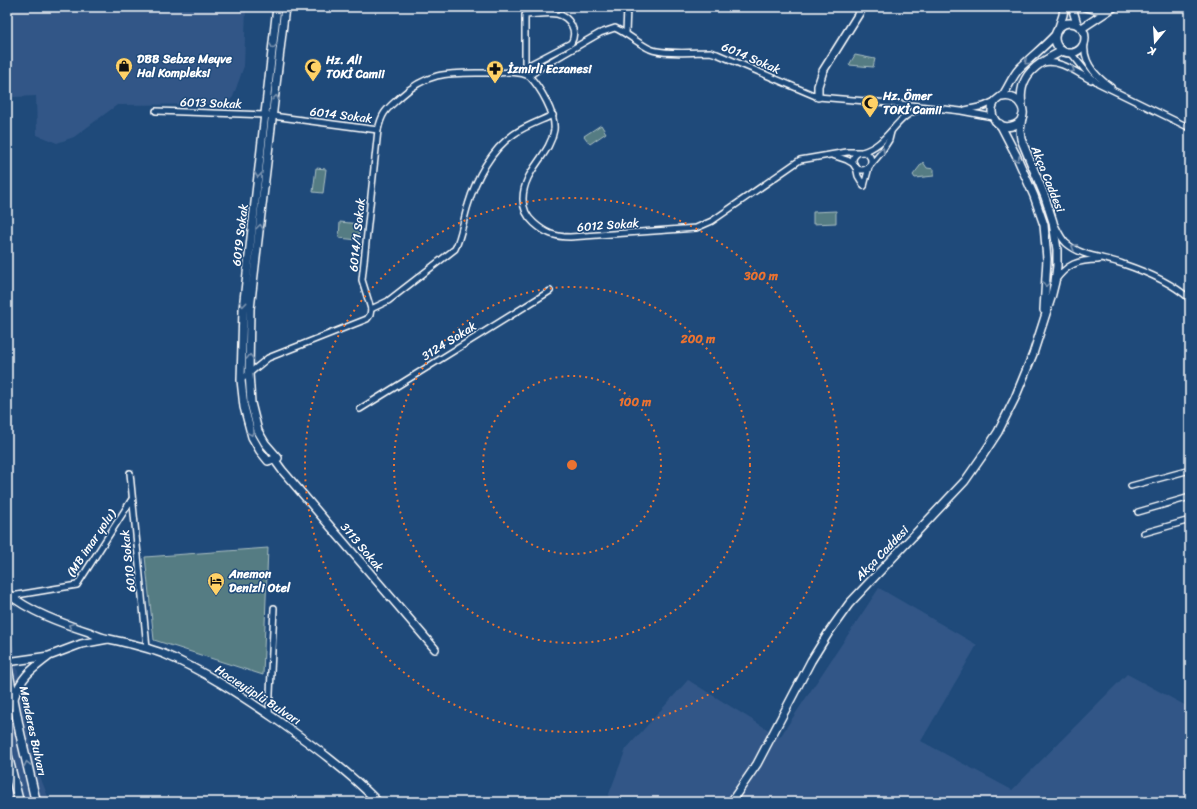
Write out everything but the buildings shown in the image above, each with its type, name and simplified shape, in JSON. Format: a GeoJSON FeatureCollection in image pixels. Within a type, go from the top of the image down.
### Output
{"type":"FeatureCollection","features":[{"type":"Feature","properties":{"kind":"main road","name":"Menderes Bulvarı"},"geometry":{"type":"LineString","coordinates":[[7,663],[36,802]]}},
{"type":"Feature","properties":{"kind":"main road"},"geometry":{"type":"LineString","coordinates":[[7,753],[9,770],[19,802]]}},
{"type":"Feature","properties":{"kind":"street","name":"6019 Sokak"},"geometry":{"type":"LineString","coordinates":[[274,459],[260,451],[252,437],[244,407],[241,380],[243,309],[277,7]]}},
{"type":"Feature","properties":{"kind":"street","name":"6019 Sokak"},"geometry":{"type":"LineString","coordinates":[[274,459],[258,431],[251,403],[249,373],[250,309],[286,7]]}},
{"type":"Feature","properties":{"kind":"street"},"geometry":{"type":"LineString","coordinates":[[626,33],[627,7]]}},
{"type":"Feature","properties":{"kind":"street"},"geometry":{"type":"LineString","coordinates":[[818,97],[818,86],[823,71],[863,7]]}},
{"type":"Feature","properties":{"kind":"street"},"geometry":{"type":"LineString","coordinates":[[993,117],[992,107],[1000,98],[1019,69],[1055,35],[1063,15],[1064,7]]}},
{"type":"Feature","properties":{"kind":"street"},"geometry":{"type":"LineString","coordinates":[[1072,7],[1084,33],[1085,57],[1100,79],[1118,92]]}},
{"type":"Feature","properties":{"kind":"street"},"geometry":{"type":"LineString","coordinates":[[1085,7],[1098,10],[1114,7]]}},
{"type":"Feature","properties":{"kind":"street"},"geometry":{"type":"LineString","coordinates":[[1059,27],[1068,23],[1080,26],[1114,7]]}},
{"type":"Feature","properties":{"kind":"street"},"geometry":{"type":"LineString","coordinates":[[523,73],[525,67],[525,15],[556,13],[569,21],[573,26],[574,32],[571,43],[525,67]]}},
{"type":"Feature","properties":{"kind":"street","name":"6014 Sokak"},"geometry":{"type":"LineString","coordinates":[[264,115],[378,130],[380,118],[384,112],[411,86],[431,77],[454,73],[523,73],[529,76],[543,66],[600,33],[615,28],[626,33],[650,49],[659,51],[710,52],[718,54],[818,97],[901,104],[961,111],[993,117]]}},
{"type":"Feature","properties":{"kind":"street"},"geometry":{"type":"LineString","coordinates":[[1055,35],[1056,44],[1062,51],[1070,53],[1079,50],[1085,42]]}},
{"type":"Feature","properties":{"kind":"street","name":"Akça Caddesi"},"geometry":{"type":"LineString","coordinates":[[731,802],[757,764],[811,661],[828,632],[849,604],[965,481],[998,432],[1015,398],[1033,354],[1043,318],[1051,298],[1057,266],[1057,250],[1053,222],[1045,197],[1020,139],[1022,107],[1020,95],[1023,83],[1028,75],[1039,64],[1062,51]]}},
{"type":"Feature","properties":{"kind":"street"},"geometry":{"type":"LineString","coordinates":[[1070,53],[1089,75],[1104,86]]}},
{"type":"Feature","properties":{"kind":"street"},"geometry":{"type":"LineString","coordinates":[[1039,64],[1048,62],[1060,64],[1190,128]]}},
{"type":"Feature","properties":{"kind":"street"},"geometry":{"type":"LineString","coordinates":[[241,380],[268,358],[367,320],[371,309],[388,301],[455,249],[460,238],[468,206],[475,187],[491,156],[503,142],[516,133],[553,115],[529,76]]}},
{"type":"Feature","properties":{"kind":"street"},"geometry":{"type":"LineString","coordinates":[[1000,98],[1007,96],[1016,98],[1022,107]]}},
{"type":"Feature","properties":{"kind":"street","name":"6014 Sokak"},"geometry":{"type":"LineString","coordinates":[[961,111],[984,106],[1000,98]]}},
{"type":"Feature","properties":{"kind":"street","name":"6012 Sokak"},"geometry":{"type":"LineString","coordinates":[[553,115],[554,124],[551,139],[525,182],[523,206],[532,222],[548,233],[557,237],[570,237],[696,228],[712,221],[794,163],[807,158],[847,152],[861,152],[875,147],[908,113],[914,110],[932,108]]}},
{"type":"Feature","properties":{"kind":"street","name":"6013 Sokak"},"geometry":{"type":"LineString","coordinates":[[156,112],[264,115]]}},
{"type":"Feature","properties":{"kind":"street","name":"Akça Caddesi"},"geometry":{"type":"LineString","coordinates":[[993,117],[1000,124],[1013,149],[1034,196],[1044,225],[1047,259],[1043,318]]}},
{"type":"Feature","properties":{"kind":"street"},"geometry":{"type":"LineString","coordinates":[[1000,124],[1010,126],[1014,125],[1022,117]]}},
{"type":"Feature","properties":{"kind":"street","name":"6014/1 Sokak"},"geometry":{"type":"LineString","coordinates":[[371,309],[362,280],[378,130]]}},
{"type":"Feature","properties":{"kind":"street","name":"6012 Sokak"},"geometry":{"type":"LineString","coordinates":[[831,155],[847,160],[864,169],[869,167],[880,154],[889,140],[892,131]]}},
{"type":"Feature","properties":{"kind":"street"},"geometry":{"type":"LineString","coordinates":[[861,152],[870,156],[871,161],[864,186],[858,176],[855,165],[855,156],[861,152]]}},
{"type":"Feature","properties":{"kind":"street"},"geometry":{"type":"LineString","coordinates":[[1053,222],[1060,236],[1066,243],[1089,255],[1121,263],[1152,274],[1190,299]]}},
{"type":"Feature","properties":{"kind":"street"},"geometry":{"type":"LineString","coordinates":[[1055,282],[1067,267],[1078,262],[1105,259]]}},
{"type":"Feature","properties":{"kind":"street","name":"3124 Sokak"},"geometry":{"type":"LineString","coordinates":[[360,409],[550,291]]}},
{"type":"Feature","properties":{"kind":"street","name":"3113 Sokak"},"geometry":{"type":"LineString","coordinates":[[274,459],[435,649]]}},
{"type":"Feature","properties":{"kind":"street"},"geometry":{"type":"LineString","coordinates":[[1131,486],[1190,470]]}},
{"type":"Feature","properties":{"kind":"street","name":"6010 Sokak"},"geometry":{"type":"LineString","coordinates":[[130,473],[147,648]]}},
{"type":"Feature","properties":{"kind":"street"},"geometry":{"type":"LineString","coordinates":[[1138,512],[1190,497]]}},
{"type":"Feature","properties":{"kind":"street","name":"(MB imar yolu)"},"geometry":{"type":"LineString","coordinates":[[9,595],[77,585],[132,499]]}},
{"type":"Feature","properties":{"kind":"street"},"geometry":{"type":"LineString","coordinates":[[1144,533],[1190,520]]}},
{"type":"Feature","properties":{"kind":"street"},"geometry":{"type":"LineString","coordinates":[[9,595],[39,613],[75,628],[108,639]]}},
{"type":"Feature","properties":{"kind":"street"},"geometry":{"type":"LineString","coordinates":[[269,715],[274,608]]}},
{"type":"Feature","properties":{"kind":"street"},"geometry":{"type":"LineString","coordinates":[[7,663],[49,656],[81,644],[108,639]]}},
{"type":"Feature","properties":{"kind":"street","name":"Hacıeyüplü Bulvarı"},"geometry":{"type":"LineString","coordinates":[[108,639],[147,648],[198,670],[232,689],[309,742],[364,788],[378,802]]}},
{"type":"Feature","properties":{"kind":"street"},"geometry":{"type":"LineString","coordinates":[[14,698],[24,677],[32,668],[49,656]]}},
{"type":"Feature","properties":{"kind":"shaded area","name":"DBB Sebze Meyve Hal Kompleksi"},"geometry":{"type":"Polygon","coordinates":[[[7,7],[246,7],[244,66],[233,97],[226,104],[117,105],[74,137],[57,143],[37,135],[36,96],[10,96],[7,7]]]}},
{"type":"Feature","properties":{"kind":"shaded area"},"geometry":{"type":"Polygon","coordinates":[[[879,588],[977,645],[921,741],[1012,790],[1127,674],[1190,708],[1190,802],[606,802],[626,749],[688,680],[780,737],[879,588]]]}},
{"type":"Feature","properties":{"kind":"shaded area"},"geometry":{"type":"Polygon","coordinates":[[[7,610],[34,761],[50,802],[7,802],[7,610]]]}},
{"type":"Feature","properties":{"kind":"green space"},"geometry":{"type":"Polygon","coordinates":[[[855,55],[875,59],[873,67],[849,65],[855,55]]]}},
{"type":"Feature","properties":{"kind":"green space"},"geometry":{"type":"Polygon","coordinates":[[[601,125],[606,133],[590,144],[584,136],[601,125]]]}},
{"type":"Feature","properties":{"kind":"green space"},"geometry":{"type":"Polygon","coordinates":[[[923,162],[927,168],[934,169],[934,176],[915,178],[913,175],[923,162]]]}},
{"type":"Feature","properties":{"kind":"green space"},"geometry":{"type":"Polygon","coordinates":[[[316,168],[326,169],[323,193],[313,192],[316,168]]]}},
{"type":"Feature","properties":{"kind":"green space"},"geometry":{"type":"Polygon","coordinates":[[[836,211],[836,223],[813,224],[813,212],[836,211]]]}},
{"type":"Feature","properties":{"kind":"green space"},"geometry":{"type":"Polygon","coordinates":[[[340,222],[360,224],[358,240],[339,238],[340,222]]]}},
{"type":"Feature","properties":{"kind":"green space"},"geometry":{"type":"Polygon","coordinates":[[[268,548],[263,675],[154,640],[145,557],[268,548]]]}},
{"type":"Feature","properties":{"kind":"place","name":"DBB Sebze Meyve Hal Kompleksi"},"geometry":{"type":"Point","coordinates":[124,81]}},
{"type":"Feature","properties":{"kind":"place","name":"Hz. Ali TOKİ Camii"},"geometry":{"type":"Point","coordinates":[313,82]}},
{"type":"Feature","properties":{"kind":"place","name":"İzmirli Eczanesi"},"geometry":{"type":"Point","coordinates":[495,84]}},
{"type":"Feature","properties":{"kind":"place","name":"Hz. Ömer TOKİ Camii"},"geometry":{"type":"Point","coordinates":[870,118]}},
{"type":"Feature","properties":{"kind":"place","name":"Anemon Denizli Otel"},"geometry":{"type":"Point","coordinates":[216,596]}}]}
